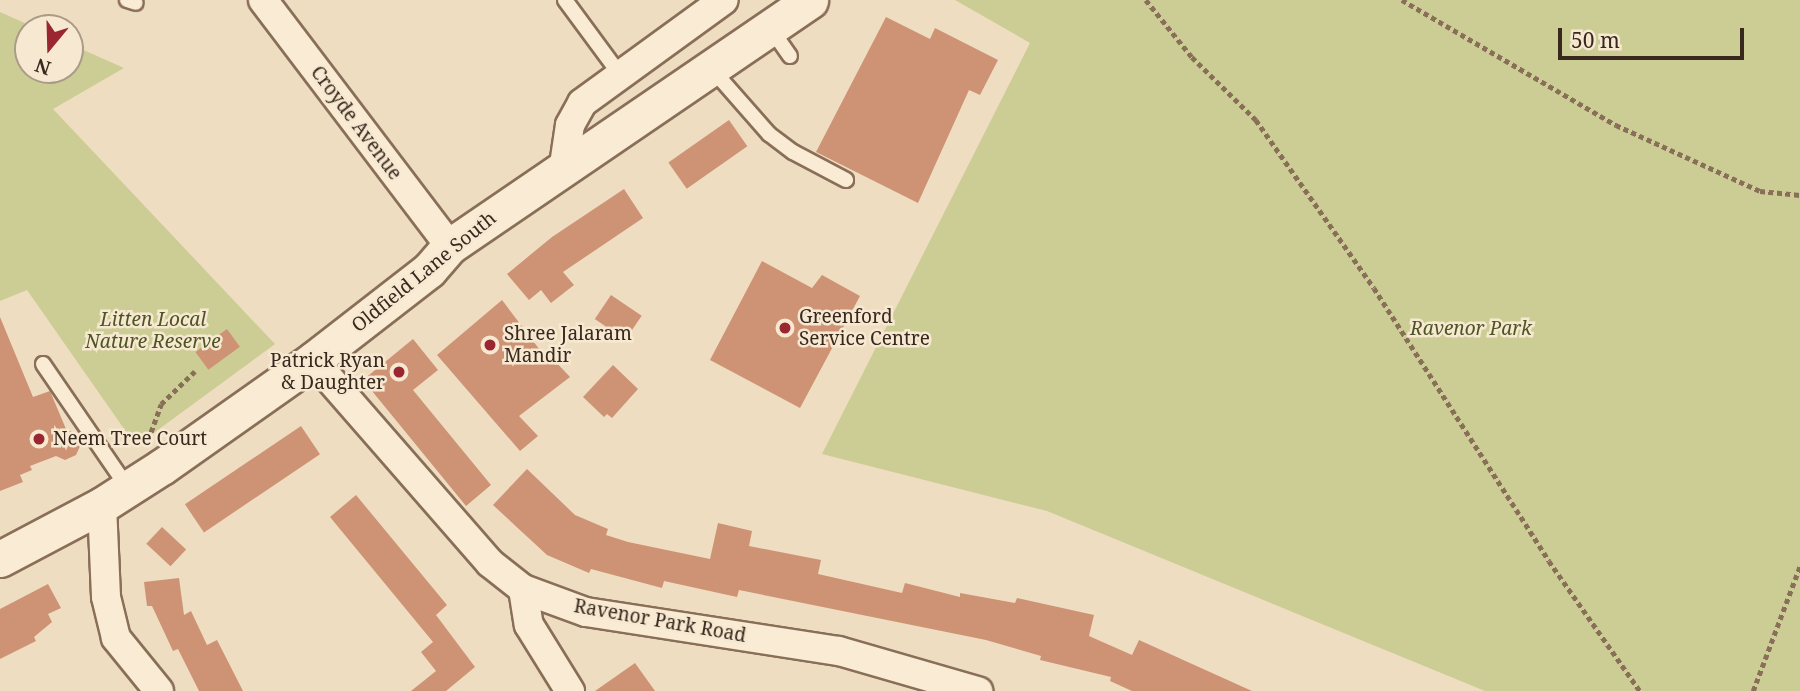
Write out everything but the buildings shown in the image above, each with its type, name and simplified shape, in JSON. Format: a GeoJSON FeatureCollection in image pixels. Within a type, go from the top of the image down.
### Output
{"type":"FeatureCollection","features":[{"type":"Feature","properties":{"kind":"street","name":"Croyde Avenue"},"geometry":{"type":"LineString","coordinates":[[263,0],[450,246]]}},
{"type":"Feature","properties":{"kind":"street"},"geometry":{"type":"LineString","coordinates":[[564,165],[570,125],[582,103],[724,0]]}},
{"type":"Feature","properties":{"kind":"street","name":"Oldfield Lane South"},"geometry":{"type":"LineString","coordinates":[[0,559],[115,497],[313,360],[429,270],[450,246],[564,165],[711,68],[781,42],[810,0]]}},
{"type":"Feature","properties":{"kind":"street","name":"Ravenor Park Road"},"geometry":{"type":"LineString","coordinates":[[313,360],[490,563],[523,589],[586,612],[839,651],[978,691]]}},
{"type":"Feature","properties":{"kind":"street"},"geometry":{"type":"LineString","coordinates":[[115,497],[106,597],[116,638],[159,691]]}},
{"type":"Feature","properties":{"kind":"street"},"geometry":{"type":"LineString","coordinates":[[523,589],[529,625],[570,691]]}},
{"type":"Feature","properties":{"kind":"lane"},"geometry":{"type":"LineString","coordinates":[[565,0],[621,76]]}},
{"type":"Feature","properties":{"kind":"lane"},"geometry":{"type":"LineString","coordinates":[[711,68],[769,134],[793,152],[846,180]]}},
{"type":"Feature","properties":{"kind":"lane"},"geometry":{"type":"LineString","coordinates":[[43,364],[115,497]]}},
{"type":"Feature","properties":{"kind":"path"},"geometry":{"type":"LineString","coordinates":[[1146,0],[1192,57],[1256,120],[1374,288],[1534,538],[1640,691]]}},
{"type":"Feature","properties":{"kind":"path"},"geometry":{"type":"LineString","coordinates":[[1402,0],[1616,125],[1760,191],[1800,195]]}},
{"type":"Feature","properties":{"kind":"path"},"geometry":{"type":"LineString","coordinates":[[147,439],[161,404],[195,371]]}},
{"type":"Feature","properties":{"kind":"path"},"geometry":{"type":"LineString","coordinates":[[1753,691],[1800,566]]}},
{"type":"Feature","properties":{"kind":"green space","name":"Ravenor Park"},"geometry":{"type":"Polygon","coordinates":[[[955,0],[1800,0],[1800,691],[1485,691],[1047,511],[822,454],[1030,43],[955,0]]]}},
{"type":"Feature","properties":{"kind":"green space","name":"Litten Local Nature Reserve"},"geometry":{"type":"Polygon","coordinates":[[[0,12],[14,18],[14,84],[84,84],[84,50],[124,68],[53,109],[275,344],[136,446],[27,290],[0,301],[0,12]]]}},
{"type":"Feature","properties":{"kind":"place","name":"Greenford Service Centre"},"geometry":{"type":"Point","coordinates":[785,328]}},
{"type":"Feature","properties":{"kind":"place","name":"Shree Jalaram Mandir"},"geometry":{"type":"Point","coordinates":[490,345]}},
{"type":"Feature","properties":{"kind":"place","name":"Patrick Ryan & Daughter"},"geometry":{"type":"Point","coordinates":[399,372]}},
{"type":"Feature","properties":{"kind":"place","name":"Neem Tree Court"},"geometry":{"type":"Point","coordinates":[39,439]}}]}
